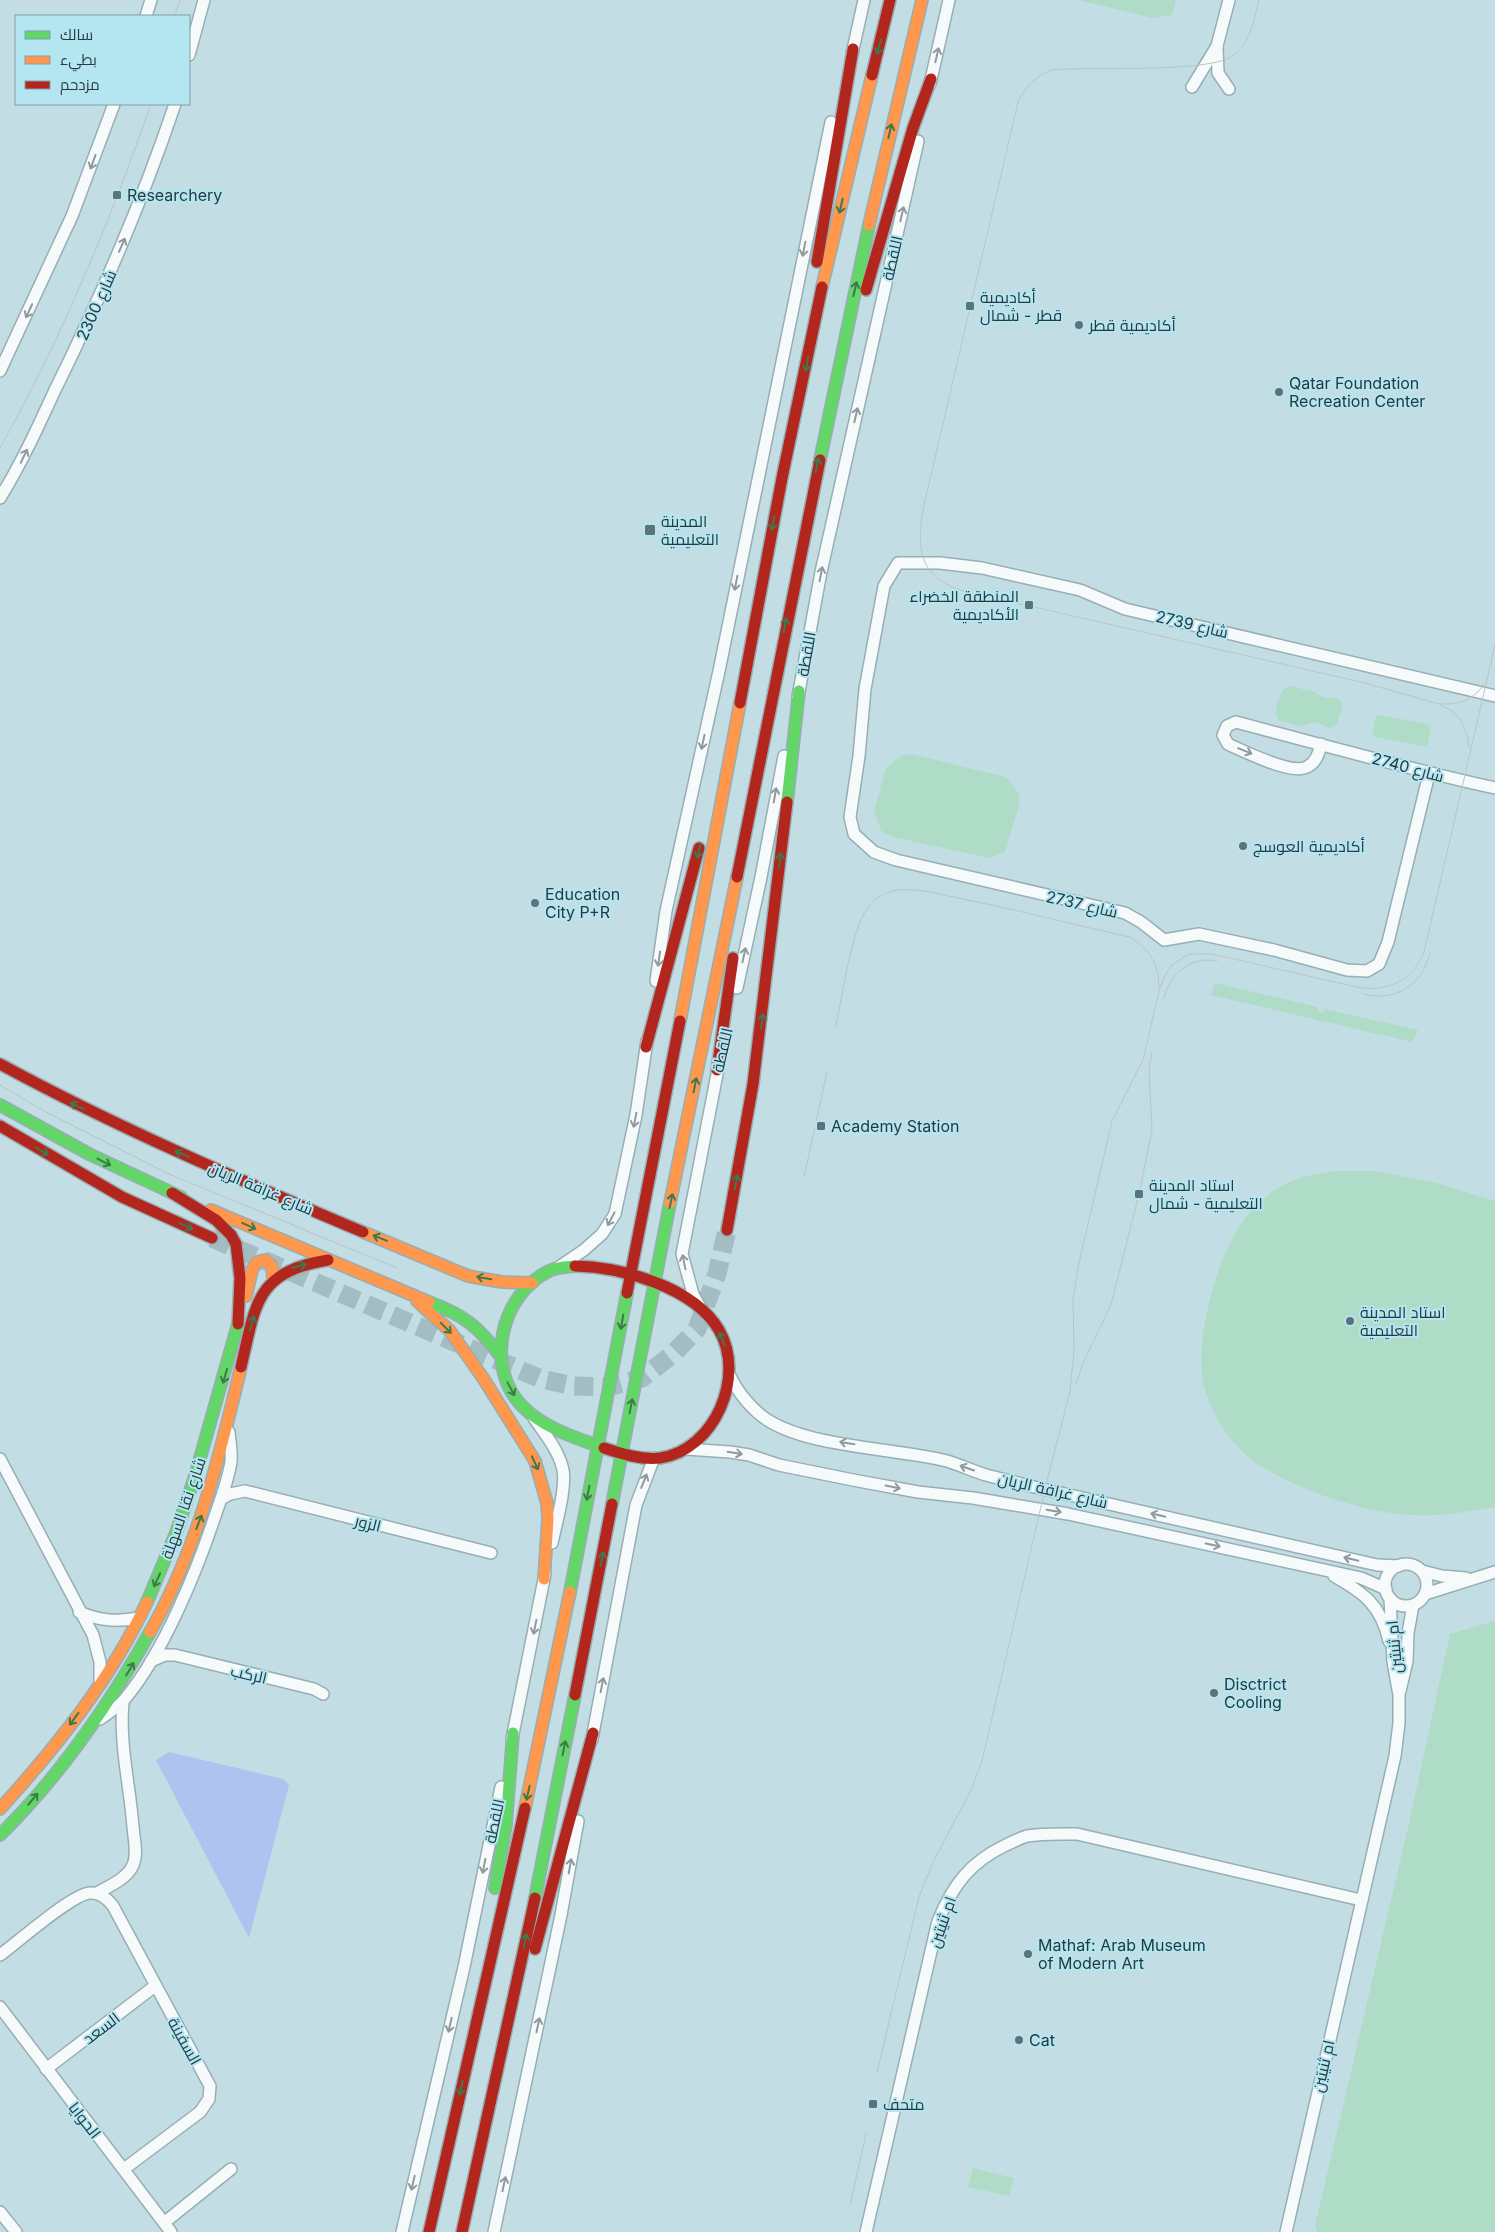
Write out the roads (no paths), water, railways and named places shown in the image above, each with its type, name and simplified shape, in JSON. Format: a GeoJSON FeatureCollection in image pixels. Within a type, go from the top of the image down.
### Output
{"type":"FeatureCollection","features":[{"type":"Feature","properties":{"kind":"main road","name":"اللقطة"},"geometry":{"type":"LineString","coordinates":[[429,2232],[539,1745],[668,1087],[746,668],[818,303],[890,0]]}},
{"type":"Feature","properties":{"kind":"main road","name":"اللقطة"},"geometry":{"type":"LineString","coordinates":[[462,2232],[513,2006],[654,1283],[830,406],[851,306],[922,0]]}},
{"type":"Feature","properties":{"kind":"main road"},"geometry":{"type":"LineString","coordinates":[[818,303],[818,250],[854,49]]}},
{"type":"Feature","properties":{"kind":"main road"},"geometry":{"type":"LineString","coordinates":[[830,406],[913,128],[931,79]]}},
{"type":"Feature","properties":{"kind":"main road"},"geometry":{"type":"LineString","coordinates":[[706,817],[732,702],[746,668]]}},
{"type":"Feature","properties":{"kind":"main road"},"geometry":{"type":"LineString","coordinates":[[717,1070],[725,1005],[776,709],[776,672]]}},
{"type":"Feature","properties":{"kind":"main road"},"geometry":{"type":"LineString","coordinates":[[727,1230],[753,1084],[765,995],[799,691]]}},
{"type":"Feature","properties":{"kind":"main road"},"geometry":{"type":"LineString","coordinates":[[646,1047],[702,836]]}},
{"type":"Feature","properties":{"kind":"main road","name":"شارع غرافة الريان"},"geometry":{"type":"LineString","coordinates":[[0,1064],[61,1098],[153,1142],[468,1276],[502,1282],[532,1283]]}},
{"type":"Feature","properties":{"kind":"main road"},"geometry":{"type":"LineString","coordinates":[[0,1105],[54,1136],[142,1181],[452,1311],[468,1320],[485,1335],[501,1357]]}},
{"type":"Feature","properties":{"kind":"main road"},"geometry":{"type":"LineString","coordinates":[[0,1126],[122,1197],[212,1238]]}},
{"type":"Feature","properties":{"kind":"main road","name":"شارع نقا السهلة"},"geometry":{"type":"LineString","coordinates":[[0,1809],[31,1776],[100,1682],[139,1618],[160,1574],[188,1502],[238,1329],[240,1270],[233,1238],[218,1222],[172,1193]]}},
{"type":"Feature","properties":{"kind":"main road"},"geometry":{"type":"LineString","coordinates":[[238,1329],[254,1265],[261,1260],[268,1262],[274,1272],[274,1279]]}},
{"type":"Feature","properties":{"kind":"main road","name":"شارع نقا السهلة"},"geometry":{"type":"LineString","coordinates":[[0,1835],[28,1805],[96,1721],[147,1641],[181,1569],[215,1475],[252,1322],[261,1298],[274,1279],[293,1268],[328,1260]]}},
{"type":"Feature","properties":{"kind":"main road","name":"اللقطة"},"geometry":{"type":"LineString","coordinates":[[594,1266],[630,1274],[654,1283],[701,1308],[714,1322],[723,1338],[728,1357],[730,1376],[725,1397],[716,1417],[703,1434],[686,1449],[665,1458],[638,1458],[597,1446],[532,1414],[524,1408],[510,1389],[501,1357],[500,1343],[507,1316],[518,1298],[532,1283],[556,1268],[594,1266]]}},
{"type":"Feature","properties":{"kind":"main road"},"geometry":{"type":"LineString","coordinates":[[410,1295],[450,1331],[483,1378],[535,1461],[547,1502],[548,1519],[544,1579]]}},
{"type":"Feature","properties":{"kind":"main road"},"geometry":{"type":"LineString","coordinates":[[488,1970],[486,1934],[506,1824],[513,1733]]}},
{"type":"Feature","properties":{"kind":"main road"},"geometry":{"type":"LineString","coordinates":[[513,2006],[538,1941],[593,1733]]}},
{"type":"Feature","properties":{"kind":"street"},"geometry":{"type":"LineString","coordinates":[[146,15],[151,0]]}},
{"type":"Feature","properties":{"kind":"street"},"geometry":{"type":"LineString","coordinates":[[190,51],[204,0]]}},
{"type":"Feature","properties":{"kind":"street","name":"اللقطة"},"geometry":{"type":"LineString","coordinates":[[556,1268],[584,1250],[602,1234],[615,1214],[628,1155],[666,911],[719,671],[824,153],[836,102],[854,49],[864,0]]}},
{"type":"Feature","properties":{"kind":"street","name":"اللقطة"},"geometry":{"type":"LineString","coordinates":[[701,1308],[691,1286],[682,1254],[717,1070],[743,960],[777,785],[799,691],[821,572],[950,0]]}},
{"type":"Feature","properties":{"kind":"street"},"geometry":{"type":"LineString","coordinates":[[1192,87],[1217,46],[1230,0]]}},
{"type":"Feature","properties":{"kind":"street"},"geometry":{"type":"LineString","coordinates":[[1217,46],[1218,73],[1229,89]]}},
{"type":"Feature","properties":{"kind":"street"},"geometry":{"type":"LineString","coordinates":[[0,371],[72,216],[114,105]]}},
{"type":"Feature","properties":{"kind":"street","name":"شارع 2300"},"geometry":{"type":"LineString","coordinates":[[0,498],[14,475],[90,318],[137,212],[175,105]]}},
{"type":"Feature","properties":{"kind":"street","name":"شارع 2739"},"geometry":{"type":"LineString","coordinates":[[892,571],[898,563],[940,563],[982,568],[1080,590],[1125,609],[1495,696]]}},
{"type":"Feature","properties":{"kind":"street","name":"شارع 2737"},"geometry":{"type":"LineString","coordinates":[[892,571],[884,586],[865,689],[859,756],[850,817],[854,834],[874,852],[896,860],[1125,914],[1142,922],[1164,940],[1199,934],[1274,950],[1347,970],[1367,971],[1380,964],[1388,942],[1429,774]]}},
{"type":"Feature","properties":{"kind":"street","name":"شارع 2740"},"geometry":{"type":"LineString","coordinates":[[1321,744],[1318,755],[1311,764],[1302,769],[1290,769],[1228,744],[1223,735],[1227,726],[1236,722],[1321,744],[1429,774],[1495,788]]}},
{"type":"Feature","properties":{"kind":"street","name":"شارع غرافة الريان"},"geometry":{"type":"LineString","coordinates":[[730,1376],[735,1387],[753,1408],[768,1420],[787,1430],[832,1441],[947,1461],[987,1475],[1030,1486],[1377,1565],[1399,1566]]}},
{"type":"Feature","properties":{"kind":"street","name":"اللقطة"},"geometry":{"type":"LineString","coordinates":[[402,2232],[464,1967],[562,1494],[563,1469],[554,1448],[532,1414]]}},
{"type":"Feature","properties":{"kind":"street","name":"شارع نقا السهلة"},"geometry":{"type":"LineString","coordinates":[[96,1721],[123,1702],[151,1661],[199,1562],[228,1475],[232,1449],[227,1421]]}},
{"type":"Feature","properties":{"kind":"street","name":"شارع غرافة الريان"},"geometry":{"type":"LineString","coordinates":[[686,1449],[749,1455],[779,1465],[853,1480],[918,1492],[973,1498],[1068,1514],[1361,1578],[1388,1593]]}},
{"type":"Feature","properties":{"kind":"street"},"geometry":{"type":"LineString","coordinates":[[494,2232],[561,1916],[636,1505],[654,1458]]}},
{"type":"Feature","properties":{"kind":"street"},"geometry":{"type":"LineString","coordinates":[[0,1459],[79,1612],[94,1635],[98,1649],[100,1682]]}},
{"type":"Feature","properties":{"kind":"street","name":"الزور"},"geometry":{"type":"LineString","coordinates":[[228,1475],[245,1491],[491,1552]]}},
{"type":"Feature","properties":{"kind":"street"},"geometry":{"type":"LineString","coordinates":[[221,1499],[230,1494],[245,1491]]}},
{"type":"Feature","properties":{"kind":"street"},"geometry":{"type":"LineString","coordinates":[[1472,1579],[1442,1576],[1422,1571],[1407,1564],[1399,1566],[1388,1575],[1388,1593],[1400,1605],[1413,1605],[1426,1594],[1495,1572]]}},
{"type":"Feature","properties":{"kind":"street","name":"شارع غرافة الريان"},"geometry":{"type":"LineString","coordinates":[[1324,1570],[1362,1592],[1373,1605],[1388,1634],[1394,1662]]}},
{"type":"Feature","properties":{"kind":"street"},"geometry":{"type":"LineString","coordinates":[[1422,1571],[1426,1577],[1426,1594]]}},
{"type":"Feature","properties":{"kind":"street","name":"ام ثنيتين"},"geometry":{"type":"LineString","coordinates":[[1286,2232],[1395,1756],[1400,1723],[1399,1695],[1388,1593]]}},
{"type":"Feature","properties":{"kind":"street","name":"ام ثنيتين"},"geometry":{"type":"LineString","coordinates":[[1399,1695],[1407,1661],[1408,1633],[1413,1605]]}},
{"type":"Feature","properties":{"kind":"street"},"geometry":{"type":"LineString","coordinates":[[79,1612],[101,1620],[112,1621],[139,1618]]}},
{"type":"Feature","properties":{"kind":"street"},"geometry":{"type":"LineString","coordinates":[[164,1636],[168,1647],[175,1655]]}},
{"type":"Feature","properties":{"kind":"street","name":"الركب"},"geometry":{"type":"LineString","coordinates":[[151,1661],[165,1655],[175,1655],[314,1689],[323,1694]]}},
{"type":"Feature","properties":{"kind":"street"},"geometry":{"type":"LineString","coordinates":[[0,1955],[78,1896],[97,1893],[126,1875],[132,1867],[135,1858],[132,1808],[121,1727],[123,1702]]}},
{"type":"Feature","properties":{"kind":"street","name":"ام ثنيتين"},"geometry":{"type":"LineString","coordinates":[[866,2232],[938,1921],[948,1897],[961,1878],[969,1869],[995,1850],[1025,1836],[1077,1834],[1361,1900]]}},
{"type":"Feature","properties":{"kind":"street","name":"السفينة"},"geometry":{"type":"LineString","coordinates":[[97,1893],[106,1898],[113,1906],[210,2086],[209,2099],[200,2112],[124,2169]]}},
{"type":"Feature","properties":{"kind":"street","name":"السعد"},"geometry":{"type":"LineString","coordinates":[[46,2069],[155,1986]]}},
{"type":"Feature","properties":{"kind":"street","name":"الحوايا"},"geometry":{"type":"LineString","coordinates":[[0,2007],[168,2227]]}},
{"type":"Feature","properties":{"kind":"street"},"geometry":{"type":"LineString","coordinates":[[168,2227],[231,2169]]}},
{"type":"Feature","properties":{"kind":"street"},"geometry":{"type":"LineString","coordinates":[[501,2202],[502,2232]]}},
{"type":"Feature","properties":{"kind":"street"},"geometry":{"type":"LineString","coordinates":[[1,2214],[16,2232]]}},
{"type":"Feature","properties":{"kind":"water"},"geometry":{"type":"Polygon","coordinates":[[[169,1752],[283,1779],[289,1785],[249,1938],[156,1760],[169,1752]]]}},
{"type":"Feature","properties":{"kind":"tunnel"},"geometry":{"type":"LineString","coordinates":[[212,1238],[541,1379],[574,1386],[608,1387],[642,1378],[673,1354],[697,1329],[717,1274],[727,1230]]}},
{"type":"Feature","properties":{"kind":"tram line"},"geometry":{"type":"LineString","coordinates":[[175,15],[180,0]]}},
{"type":"Feature","properties":{"kind":"tram line"},"geometry":{"type":"LineString","coordinates":[[1259,0],[1248,37],[1234,55],[1221,61],[1176,67],[1052,70],[1036,79],[1021,96],[1018,102],[924,505],[920,533],[923,556],[927,567],[935,576],[946,584],[960,590],[1365,683],[1439,704],[1452,711],[1460,719],[1468,737],[1469,748]]}},
{"type":"Feature","properties":{"kind":"tram line"},"geometry":{"type":"LineString","coordinates":[[0,448],[44,365],[83,279],[119,192],[151,105]]}},
{"type":"Feature","properties":{"kind":"tram line"},"geometry":{"type":"LineString","coordinates":[[877,2072],[919,1897],[932,1864],[971,1790],[982,1761],[1045,1489],[1070,1391],[1074,1351],[1073,1301],[1078,1267],[1112,1121],[1143,1060],[1160,987],[1172,965],[1189,954],[1212,954],[1361,988],[1382,988],[1391,985],[1399,982],[1414,970],[1424,952],[1495,645]]}},
{"type":"Feature","properties":{"kind":"tram line"},"geometry":{"type":"LineString","coordinates":[[1441,704],[1454,704],[1471,698],[1484,684]]}},
{"type":"Feature","properties":{"kind":"tram line"},"geometry":{"type":"LineString","coordinates":[[836,1026],[848,963],[863,916],[869,906],[879,897],[899,890],[915,890],[939,894],[1130,937],[1143,947],[1152,958],[1159,979],[1159,987]]}},
{"type":"Feature","properties":{"kind":"tram line"},"geometry":{"type":"LineString","coordinates":[[1363,994],[1386,996],[1406,989],[1421,974],[1430,953]]}},
{"type":"Feature","properties":{"kind":"tram line"},"geometry":{"type":"LineString","coordinates":[[1164,998],[1176,975],[1190,964],[1198,961],[1217,961]]}},
{"type":"Feature","properties":{"kind":"tram line"},"geometry":{"type":"LineString","coordinates":[[1076,1384],[1083,1363],[1111,1305],[1139,1194],[1152,1130],[1149,1070],[1152,1052]]}},
{"type":"Feature","properties":{"kind":"tram line"},"geometry":{"type":"LineString","coordinates":[[804,1177],[827,1072]]}},
{"type":"Feature","properties":{"kind":"tram line"},"geometry":{"type":"LineString","coordinates":[[0,1085],[42,1110],[169,1174],[397,1268]]}},
{"type":"Feature","properties":{"kind":"tram line"},"geometry":{"type":"LineString","coordinates":[[850,2205],[866,2134]]}},
{"type":"Feature","properties":{"kind":"place","name":"Researchery"},"geometry":{"type":"Point","coordinates":[117,195]}},
{"type":"Feature","properties":{"kind":"place","name":"أكاديمية قطر - شمال"},"geometry":{"type":"Point","coordinates":[970,306]}},
{"type":"Feature","properties":{"kind":"place","name":"أكاديمية قطر"},"geometry":{"type":"Point","coordinates":[1079,325]}},
{"type":"Feature","properties":{"kind":"place","name":"Qatar Foundation Recreation Center"},"geometry":{"type":"Point","coordinates":[1279,392]}},
{"type":"Feature","properties":{"kind":"place","name":"المدينة التعليمية"},"geometry":{"type":"Point","coordinates":[650,530]}},
{"type":"Feature","properties":{"kind":"place","name":"المنطقة الخضراء الأكاديمية"},"geometry":{"type":"Point","coordinates":[1029,605]}},
{"type":"Feature","properties":{"kind":"place","name":"أكاديمية العوسج"},"geometry":{"type":"Point","coordinates":[1243,846]}},
{"type":"Feature","properties":{"kind":"place","name":"Education City P+R"},"geometry":{"type":"Point","coordinates":[535,903]}},
{"type":"Feature","properties":{"kind":"place","name":"Academy Station"},"geometry":{"type":"Point","coordinates":[821,1126]}},
{"type":"Feature","properties":{"kind":"place","name":"استاد المدينة التعليمية - شمال"},"geometry":{"type":"Point","coordinates":[1139,1194]}},
{"type":"Feature","properties":{"kind":"place","name":"استاد المدينة التعليمية"},"geometry":{"type":"Point","coordinates":[1350,1321]}},
{"type":"Feature","properties":{"kind":"place","name":"Disctrict Cooling"},"geometry":{"type":"Point","coordinates":[1214,1693]}},
{"type":"Feature","properties":{"kind":"place","name":"Mathaf: Arab Museum of Modern Art"},"geometry":{"type":"Point","coordinates":[1028,1954]}},
{"type":"Feature","properties":{"kind":"place","name":"Cat"},"geometry":{"type":"Point","coordinates":[1019,2040]}},
{"type":"Feature","properties":{"kind":"place","name":"متحف"},"geometry":{"type":"Point","coordinates":[873,2104]}}]}
